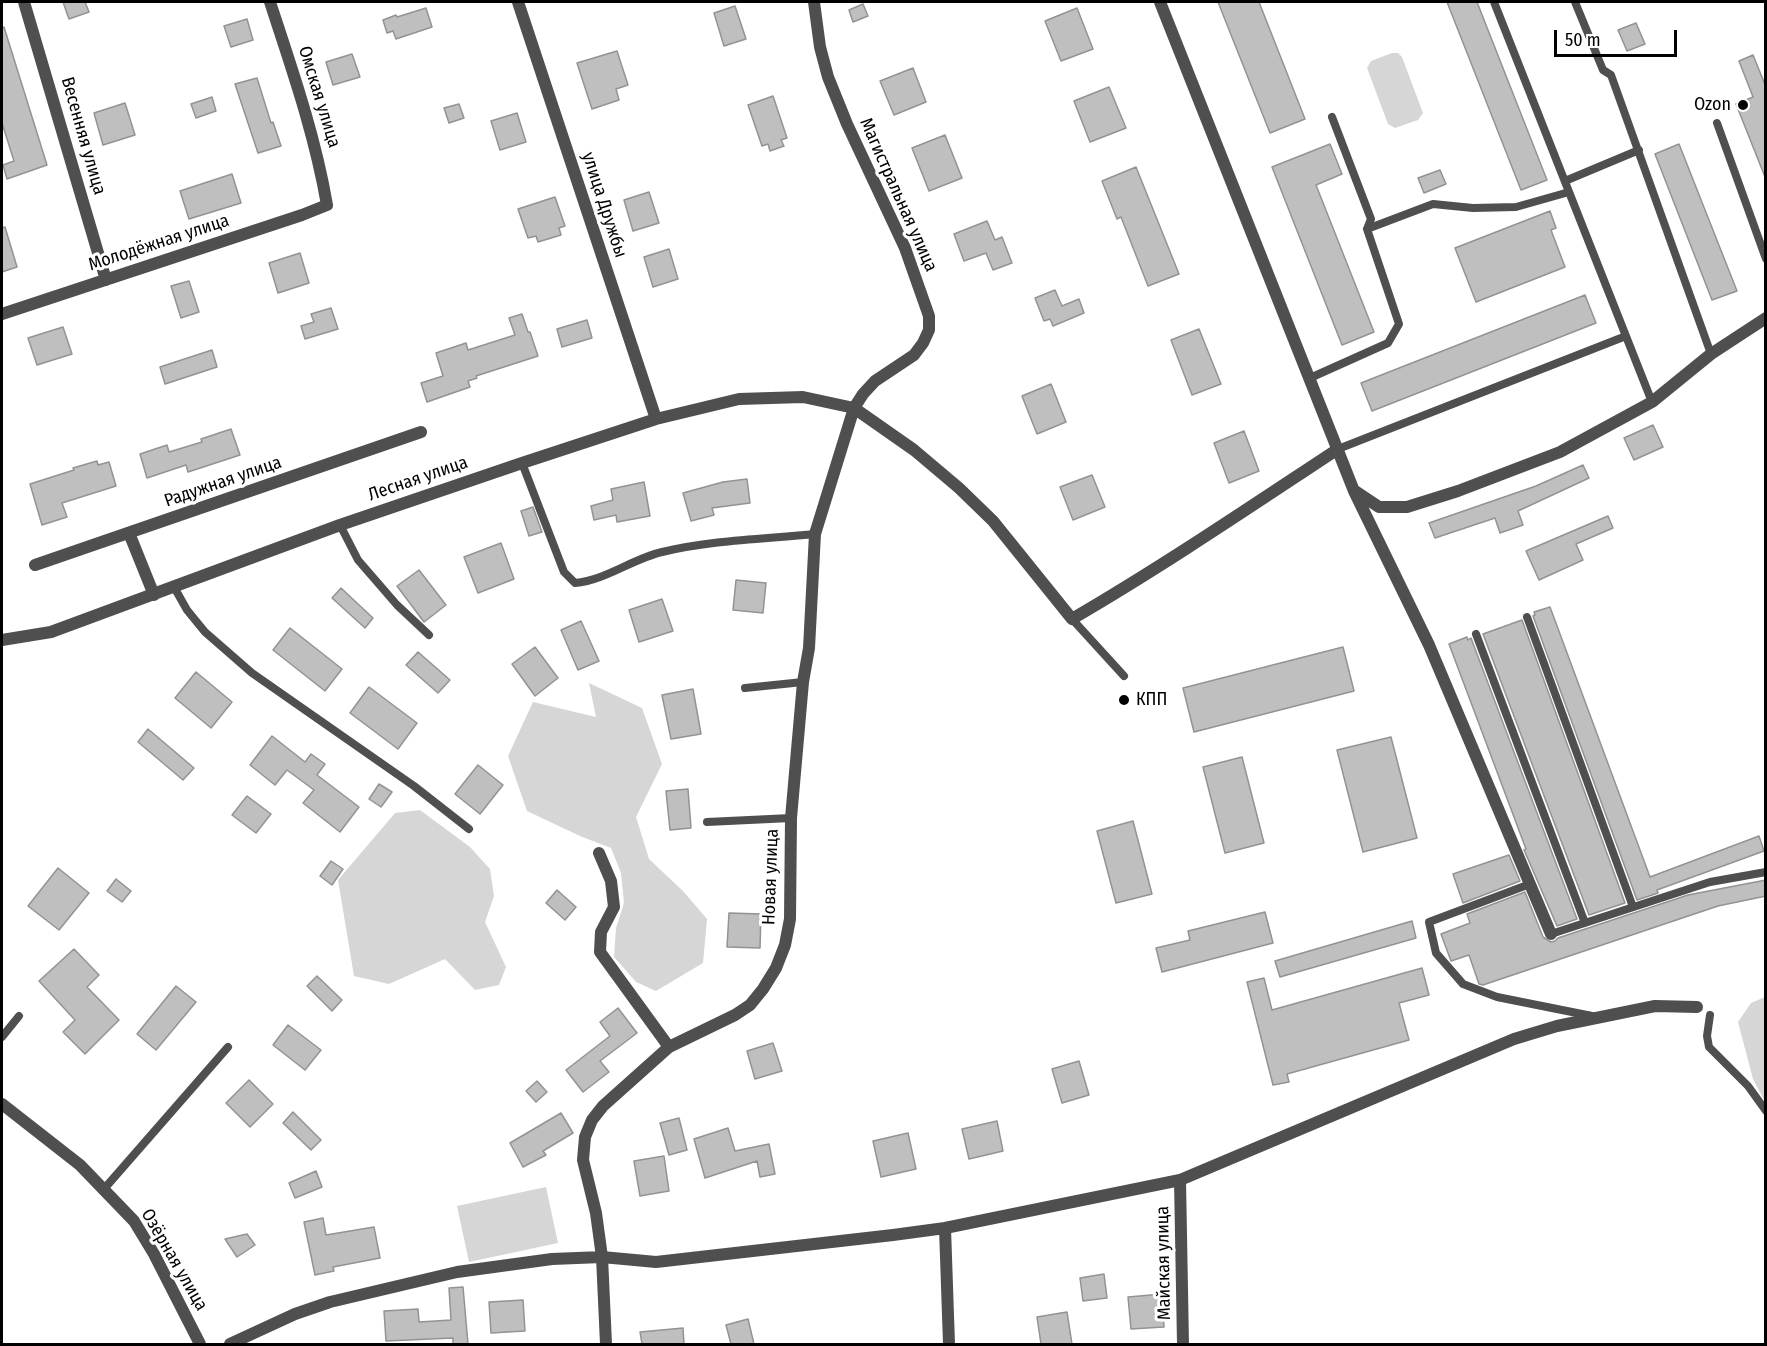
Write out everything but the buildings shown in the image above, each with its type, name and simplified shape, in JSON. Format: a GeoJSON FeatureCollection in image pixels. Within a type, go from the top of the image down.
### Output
{"type":"FeatureCollection","features":[{"type":"Feature","properties":{"kind":"street","name":"Весенняя улица"},"geometry":{"type":"LineString","coordinates":[[24,2],[106,280]]}},
{"type":"Feature","properties":{"kind":"street","name":"Омская улица"},"geometry":{"type":"LineString","coordinates":[[270,2],[305,110],[321,169],[327,205]]}},
{"type":"Feature","properties":{"kind":"street","name":"улица Дружбы"},"geometry":{"type":"LineString","coordinates":[[518,2],[656,419]]}},
{"type":"Feature","properties":{"kind":"street","name":"Магистральная улица"},"geometry":{"type":"LineString","coordinates":[[814,2],[820,47],[828,77],[847,124],[906,248],[929,316],[929,330],[914,355],[875,381],[862,394],[854,408]]}},
{"type":"Feature","properties":{"kind":"street"},"geometry":{"type":"LineString","coordinates":[[1160,2],[1354,491],[1429,645],[1551,934]]}},
{"type":"Feature","properties":{"kind":"street","name":"Молодёжная улица"},"geometry":{"type":"LineString","coordinates":[[2,314],[327,205]]}},
{"type":"Feature","properties":{"kind":"street"},"geometry":{"type":"LineString","coordinates":[[1354,491],[1379,507],[1407,507],[1458,491],[1560,452],[1652,402],[1711,354],[1766,318]]}},
{"type":"Feature","properties":{"kind":"street","name":"Лесная улица"},"geometry":{"type":"LineString","coordinates":[[2,640],[51,632],[339,525],[656,419],[739,399],[803,397],[854,408]]}},
{"type":"Feature","properties":{"kind":"street","name":"Новая улица"},"geometry":{"type":"LineString","coordinates":[[606,1344],[602,1257],[596,1213],[583,1160],[585,1137],[592,1120],[603,1106],[669,1047],[735,1015],[750,1005],[776,968],[785,945],[790,919],[791,818],[803,682],[810,648],[815,534],[854,408]]}},
{"type":"Feature","properties":{"kind":"street"},"geometry":{"type":"LineString","coordinates":[[854,408],[914,450],[959,488],[993,521],[1072,619],[1338,449]]}},
{"type":"Feature","properties":{"kind":"street","name":"Радужная улица"},"geometry":{"type":"LineString","coordinates":[[35,565],[421,432]]}},
{"type":"Feature","properties":{"kind":"street"},"geometry":{"type":"LineString","coordinates":[[129,533],[154,595]]}},
{"type":"Feature","properties":{"kind":"street"},"geometry":{"type":"LineString","coordinates":[[599,853],[611,881],[614,907],[601,932],[600,952],[669,1047]]}},
{"type":"Feature","properties":{"kind":"street"},"geometry":{"type":"LineString","coordinates":[[230,1344],[295,1314],[330,1302],[457,1272],[552,1259],[602,1257],[656,1262],[945,1228],[1180,1180],[1514,1039],[1557,1026],[1655,1006],[1697,1007]]}},
{"type":"Feature","properties":{"kind":"street","name":"Озёрная улица"},"geometry":{"type":"LineString","coordinates":[[2,1104],[80,1166],[134,1221],[154,1254],[200,1344]]}},
{"type":"Feature","properties":{"kind":"street","name":"Майская улица"},"geometry":{"type":"LineString","coordinates":[[1180,1180],[1183,1344]]}},
{"type":"Feature","properties":{"kind":"street"},"geometry":{"type":"LineString","coordinates":[[945,1228],[949,1344]]}},
{"type":"Feature","properties":{"kind":"lane"},"geometry":{"type":"LineString","coordinates":[[1494,2],[1652,402]]}},
{"type":"Feature","properties":{"kind":"lane"},"geometry":{"type":"LineString","coordinates":[[1575,2],[1603,70],[1611,75],[1711,354]]}},
{"type":"Feature","properties":{"kind":"lane"},"geometry":{"type":"LineString","coordinates":[[1310,378],[1388,344],[1399,324],[1366,229],[1371,219],[1332,117]]}},
{"type":"Feature","properties":{"kind":"lane"},"geometry":{"type":"LineString","coordinates":[[1717,123],[1766,259]]}},
{"type":"Feature","properties":{"kind":"lane"},"geometry":{"type":"LineString","coordinates":[[1565,181],[1639,150]]}},
{"type":"Feature","properties":{"kind":"lane"},"geometry":{"type":"LineString","coordinates":[[1366,229],[1433,204],[1473,208],[1516,207],[1569,192]]}},
{"type":"Feature","properties":{"kind":"lane"},"geometry":{"type":"LineString","coordinates":[[1338,449],[1626,336]]}},
{"type":"Feature","properties":{"kind":"lane"},"geometry":{"type":"LineString","coordinates":[[522,463],[564,572],[575,583],[590,581],[634,561],[672,550],[815,534]]}},
{"type":"Feature","properties":{"kind":"lane"},"geometry":{"type":"LineString","coordinates":[[339,525],[358,560],[397,605],[429,635]]}},
{"type":"Feature","properties":{"kind":"lane"},"geometry":{"type":"LineString","coordinates":[[174,587],[187,610],[205,632],[252,673],[414,786],[469,829]]}},
{"type":"Feature","properties":{"kind":"lane"},"geometry":{"type":"LineString","coordinates":[[1527,617],[1633,907]]}},
{"type":"Feature","properties":{"kind":"lane"},"geometry":{"type":"LineString","coordinates":[[1072,619],[1124,676]]}},
{"type":"Feature","properties":{"kind":"lane"},"geometry":{"type":"LineString","coordinates":[[1476,634],[1585,923]]}},
{"type":"Feature","properties":{"kind":"lane"},"geometry":{"type":"LineString","coordinates":[[745,688],[803,682]]}},
{"type":"Feature","properties":{"kind":"lane"},"geometry":{"type":"LineString","coordinates":[[707,822],[791,818]]}},
{"type":"Feature","properties":{"kind":"lane"},"geometry":{"type":"LineString","coordinates":[[1551,934],[1710,882],[1766,872]]}},
{"type":"Feature","properties":{"kind":"lane"},"geometry":{"type":"LineString","coordinates":[[1530,884],[1429,922],[1437,953],[1463,984],[1497,997],[1600,1017]]}},
{"type":"Feature","properties":{"kind":"lane"},"geometry":{"type":"LineString","coordinates":[[1710,1015],[1707,1036],[1709,1047],[1748,1086],[1766,1112]]}},
{"type":"Feature","properties":{"kind":"lane"},"geometry":{"type":"LineString","coordinates":[[2,1037],[20,1017]]}},
{"type":"Feature","properties":{"kind":"lane"},"geometry":{"type":"LineString","coordinates":[[104,1189],[228,1047]]}},
{"type":"Feature","properties":{"kind":"shaded area"},"geometry":{"type":"Polygon","coordinates":[[[1398,53],[1402,57],[1423,113],[1418,120],[1395,128],[1388,124],[1367,68],[1371,61],[1398,53]]]}},
{"type":"Feature","properties":{"kind":"shaded area"},"geometry":{"type":"Polygon","coordinates":[[[589,683],[642,708],[662,764],[636,817],[649,859],[683,891],[707,919],[703,963],[656,991],[636,982],[614,957],[616,928],[624,903],[621,873],[611,848],[527,811],[508,756],[533,702],[596,717],[589,683]]]}},
{"type":"Feature","properties":{"kind":"shaded area"},"geometry":{"type":"Polygon","coordinates":[[[420,810],[470,847],[490,869],[494,896],[485,922],[506,967],[499,985],[475,990],[445,959],[389,984],[354,976],[338,880],[395,813],[420,810]]]}},
{"type":"Feature","properties":{"kind":"shaded area"},"geometry":{"type":"Polygon","coordinates":[[[1765,997],[1765,1102],[1753,1079],[1738,1022],[1751,1003],[1765,997]]]}},
{"type":"Feature","properties":{"kind":"shaded area"},"geometry":{"type":"Polygon","coordinates":[[[546,1187],[558,1243],[469,1262],[457,1206],[546,1187]]]}},
{"type":"Feature","properties":{"kind":"place","name":"Ozon"},"geometry":{"type":"Point","coordinates":[1743,105]}},
{"type":"Feature","properties":{"kind":"place","name":"КПП"},"geometry":{"type":"Point","coordinates":[1124,700]}}]}
